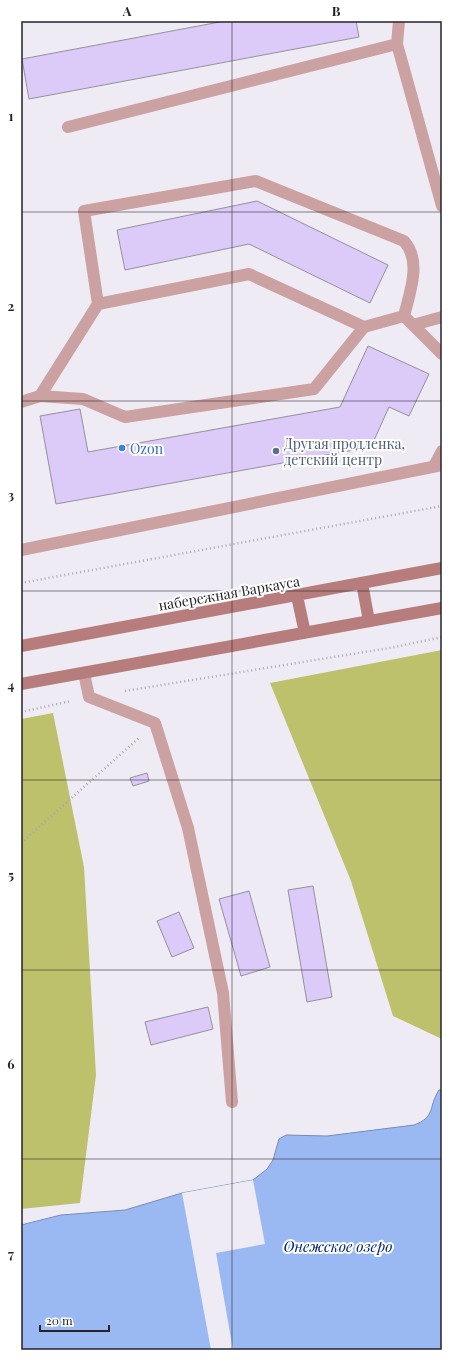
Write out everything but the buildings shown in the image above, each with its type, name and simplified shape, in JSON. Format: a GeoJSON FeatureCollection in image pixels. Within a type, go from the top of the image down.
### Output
{"type":"FeatureCollection","features":[{"type":"Feature","properties":{"kind":"main road","name":"набережная Варкауса"},"geometry":{"type":"LineString","coordinates":[[21,646],[442,568]]}},
{"type":"Feature","properties":{"kind":"main road"},"geometry":{"type":"LineString","coordinates":[[362,583],[369,621]]}},
{"type":"Feature","properties":{"kind":"main road"},"geometry":{"type":"LineString","coordinates":[[297,596],[305,633]]}},
{"type":"Feature","properties":{"kind":"main road"},"geometry":{"type":"LineString","coordinates":[[21,684],[442,608]]}},
{"type":"Feature","properties":{"kind":"lane"},"geometry":{"type":"LineString","coordinates":[[399,21],[397,44],[442,206]]}},
{"type":"Feature","properties":{"kind":"lane"},"geometry":{"type":"LineString","coordinates":[[68,126],[397,44]]}},
{"type":"Feature","properties":{"kind":"lane"},"geometry":{"type":"LineString","coordinates":[[40,396],[98,304],[84,211],[256,182],[404,241],[410,248],[413,256],[414,276],[404,316]]}},
{"type":"Feature","properties":{"kind":"lane"},"geometry":{"type":"LineString","coordinates":[[98,304],[249,274],[364,327]]}},
{"type":"Feature","properties":{"kind":"lane"},"geometry":{"type":"LineString","coordinates":[[404,316],[442,354]]}},
{"type":"Feature","properties":{"kind":"lane"},"geometry":{"type":"LineString","coordinates":[[21,402],[40,396],[83,399],[125,417],[314,389],[364,327],[404,316]]}},
{"type":"Feature","properties":{"kind":"lane"},"geometry":{"type":"LineString","coordinates":[[413,325],[442,317]]}},
{"type":"Feature","properties":{"kind":"lane"},"geometry":{"type":"LineString","coordinates":[[21,550],[438,465],[442,451]]}},
{"type":"Feature","properties":{"kind":"lane"},"geometry":{"type":"LineString","coordinates":[[84,673],[89,697],[156,723],[188,828],[223,993],[232,1102]]}},
{"type":"Feature","properties":{"kind":"path"},"geometry":{"type":"LineString","coordinates":[[21,582],[442,506]]}},
{"type":"Feature","properties":{"kind":"path"},"geometry":{"type":"LineString","coordinates":[[120,692],[442,638]]}},
{"type":"Feature","properties":{"kind":"path"},"geometry":{"type":"LineString","coordinates":[[21,712],[89,697]]}},
{"type":"Feature","properties":{"kind":"path"},"geometry":{"type":"LineString","coordinates":[[21,843],[156,723]]}},
{"type":"Feature","properties":{"kind":"green space"},"geometry":{"type":"Polygon","coordinates":[[[442,650],[442,1039],[393,1016],[351,881],[270,683],[442,650]]]}},
{"type":"Feature","properties":{"kind":"green space"},"geometry":{"type":"Polygon","coordinates":[[[53,713],[84,867],[96,1075],[80,1203],[21,1209],[21,719],[53,713]]]}},
{"type":"Feature","properties":{"kind":"water","name":"Онежское озеро"},"geometry":{"type":"Polygon","coordinates":[[[439,1090],[442,1090],[442,1350],[21,1350],[21,1225],[61,1215],[125,1210],[182,1193],[253,1180],[267,1169],[273,1160],[279,1139],[286,1135],[327,1136],[414,1125],[426,1119],[429,1115],[439,1090]]]}},
{"type":"Feature","properties":{"kind":"pier"},"geometry":{"type":"Polygon","coordinates":[[[253,1180],[265,1244],[216,1253],[233,1350],[211,1350],[182,1193],[253,1180]]]}},
{"type":"Feature","properties":{"kind":"place","name":"Ozon"},"geometry":{"type":"Point","coordinates":[122,448]}},
{"type":"Feature","properties":{"kind":"place","name":"Другая продленка, детский центр"},"geometry":{"type":"Point","coordinates":[276,451]}}]}
